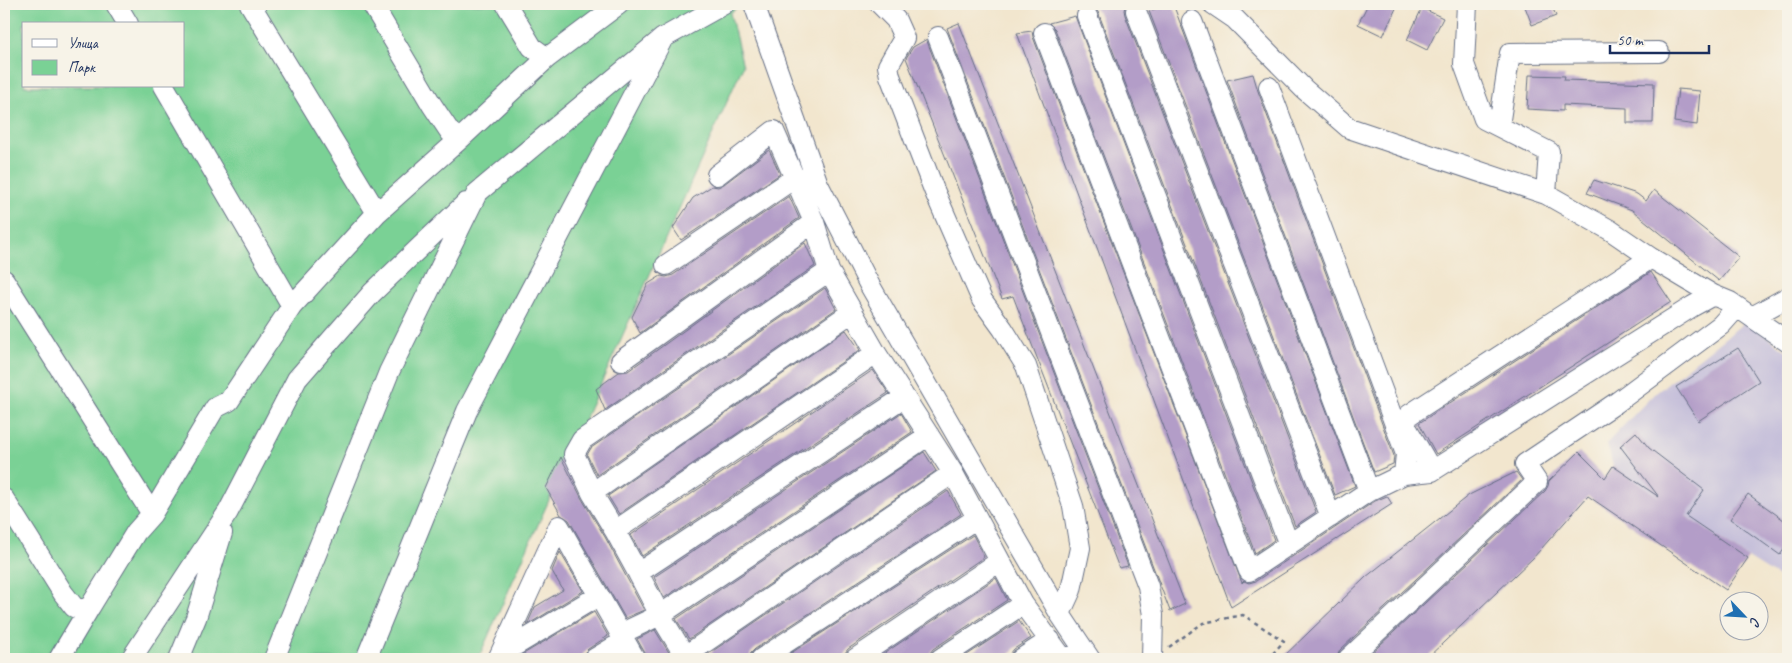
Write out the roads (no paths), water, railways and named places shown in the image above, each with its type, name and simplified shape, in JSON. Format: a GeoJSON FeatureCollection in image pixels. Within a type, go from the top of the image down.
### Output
{"type":"FeatureCollection","features":[{"type":"Feature","properties":{"kind":"street"},"geometry":{"type":"LineString","coordinates":[[116,4],[127,22]]}},
{"type":"Feature","properties":{"kind":"street"},"geometry":{"type":"LineString","coordinates":[[250,4],[376,213]]}},
{"type":"Feature","properties":{"kind":"street"},"geometry":{"type":"LineString","coordinates":[[372,4],[432,106],[450,132],[460,139]]}},
{"type":"Feature","properties":{"kind":"street"},"geometry":{"type":"LineString","coordinates":[[506,4],[532,47],[546,58]]}},
{"type":"Feature","properties":{"kind":"street"},"geometry":{"type":"LineString","coordinates":[[59,659],[136,532],[152,514],[216,408],[229,401],[292,306],[376,213],[460,139],[546,58],[619,4]]}},
{"type":"Feature","properties":{"kind":"street"},"geometry":{"type":"LineString","coordinates":[[131,659],[228,512],[297,379],[372,293],[477,193],[663,38],[724,4]]}},
{"type":"Feature","properties":{"kind":"street"},"geometry":{"type":"LineString","coordinates":[[754,4],[818,184],[869,284],[1060,614],[1090,659]]}},
{"type":"Feature","properties":{"kind":"street"},"geometry":{"type":"LineString","coordinates":[[880,4],[896,20],[904,38],[888,66],[890,76],[934,190],[982,300],[1026,366],[1073,506],[1080,548],[1071,590],[1060,614]]}},
{"type":"Feature","properties":{"kind":"street"},"geometry":{"type":"LineString","coordinates":[[1213,4],[1235,19],[1304,89],[1349,128],[1546,194],[1610,230],[1651,258],[1713,295],[1730,302],[1788,342]]}},
{"type":"Feature","properties":{"kind":"street"},"geometry":{"type":"LineString","coordinates":[[1466,4],[1464,64],[1484,119],[1549,152],[1546,194]]}},
{"type":"Feature","properties":{"kind":"street"},"geometry":{"type":"LineString","coordinates":[[1136,10],[1331,517]]}},
{"type":"Feature","properties":{"kind":"street"},"geometry":{"type":"LineString","coordinates":[[1087,16],[1289,545]]}},
{"type":"Feature","properties":{"kind":"street"},"geometry":{"type":"LineString","coordinates":[[1192,21],[1369,491]]}},
{"type":"Feature","properties":{"kind":"street"},"geometry":{"type":"LineString","coordinates":[[1044,33],[1249,571],[1369,491],[1404,474],[1432,471],[1713,295]]}},
{"type":"Feature","properties":{"kind":"street"},"geometry":{"type":"LineString","coordinates":[[938,37],[1148,586],[1153,616],[1152,659]]}},
{"type":"Feature","properties":{"kind":"street"},"geometry":{"type":"LineString","coordinates":[[366,659],[468,411],[663,38]]}},
{"type":"Feature","properties":{"kind":"street"},"geometry":{"type":"LineString","coordinates":[[1499,126],[1510,53],[1659,52]]}},
{"type":"Feature","properties":{"kind":"street"},"geometry":{"type":"LineString","coordinates":[[1268,86],[1406,454],[1404,474]]}},
{"type":"Feature","properties":{"kind":"street"},"geometry":{"type":"LineString","coordinates":[[165,88],[292,306]]}},
{"type":"Feature","properties":{"kind":"street"},"geometry":{"type":"LineString","coordinates":[[717,174],[774,131],[796,177],[814,222],[829,271],[852,312],[953,473],[1023,604],[1061,656],[1080,659]]}},
{"type":"Feature","properties":{"kind":"street"},"geometry":{"type":"LineString","coordinates":[[666,265],[796,177]]}},
{"type":"Feature","properties":{"kind":"street"},"geometry":{"type":"LineString","coordinates":[[274,659],[390,372],[477,193]]}},
{"type":"Feature","properties":{"kind":"street"},"geometry":{"type":"LineString","coordinates":[[620,362],[814,222]]}},
{"type":"Feature","properties":{"kind":"street"},"geometry":{"type":"LineString","coordinates":[[1432,471],[1405,425],[1409,415],[1651,258]]}},
{"type":"Feature","properties":{"kind":"street"},"geometry":{"type":"LineString","coordinates":[[829,271],[582,440],[574,454],[592,493],[686,658],[953,473]]}},
{"type":"Feature","properties":{"kind":"street"},"geometry":{"type":"LineString","coordinates":[[4,280],[152,514]]}},
{"type":"Feature","properties":{"kind":"street"},"geometry":{"type":"LineString","coordinates":[[1348,659],[1537,482],[1525,464],[1616,403],[1721,325],[1744,312],[1788,297]]}},
{"type":"Feature","properties":{"kind":"street"},"geometry":{"type":"LineString","coordinates":[[592,493],[852,312]]}},
{"type":"Feature","properties":{"kind":"street"},"geometry":{"type":"LineString","coordinates":[[615,532],[876,353]]}},
{"type":"Feature","properties":{"kind":"street"},"geometry":{"type":"LineString","coordinates":[[638,573],[904,396]]}},
{"type":"Feature","properties":{"kind":"street"},"geometry":{"type":"LineString","coordinates":[[594,659],[622,638],[660,615],[929,435]]}},
{"type":"Feature","properties":{"kind":"street"},"geometry":{"type":"LineString","coordinates":[[4,499],[63,593],[74,607],[81,610],[90,607]]}},
{"type":"Feature","properties":{"kind":"street"},"geometry":{"type":"LineString","coordinates":[[179,659],[196,618],[228,512]]}},
{"type":"Feature","properties":{"kind":"street"},"geometry":{"type":"LineString","coordinates":[[761,659],[977,518]]}},
{"type":"Feature","properties":{"kind":"street"},"geometry":{"type":"LineString","coordinates":[[499,656],[559,526],[635,659]]}},
{"type":"Feature","properties":{"kind":"street"},"geometry":{"type":"LineString","coordinates":[[855,659],[1000,561]]}},
{"type":"Feature","properties":{"kind":"street"},"geometry":{"type":"LineString","coordinates":[[499,656],[598,596]]}},
{"type":"Feature","properties":{"kind":"street"},"geometry":{"type":"LineString","coordinates":[[940,659],[1023,604]]}},
{"type":"Feature","properties":{"kind":"street"},"geometry":{"type":"LineString","coordinates":[[1021,659],[1050,640]]}}]}
